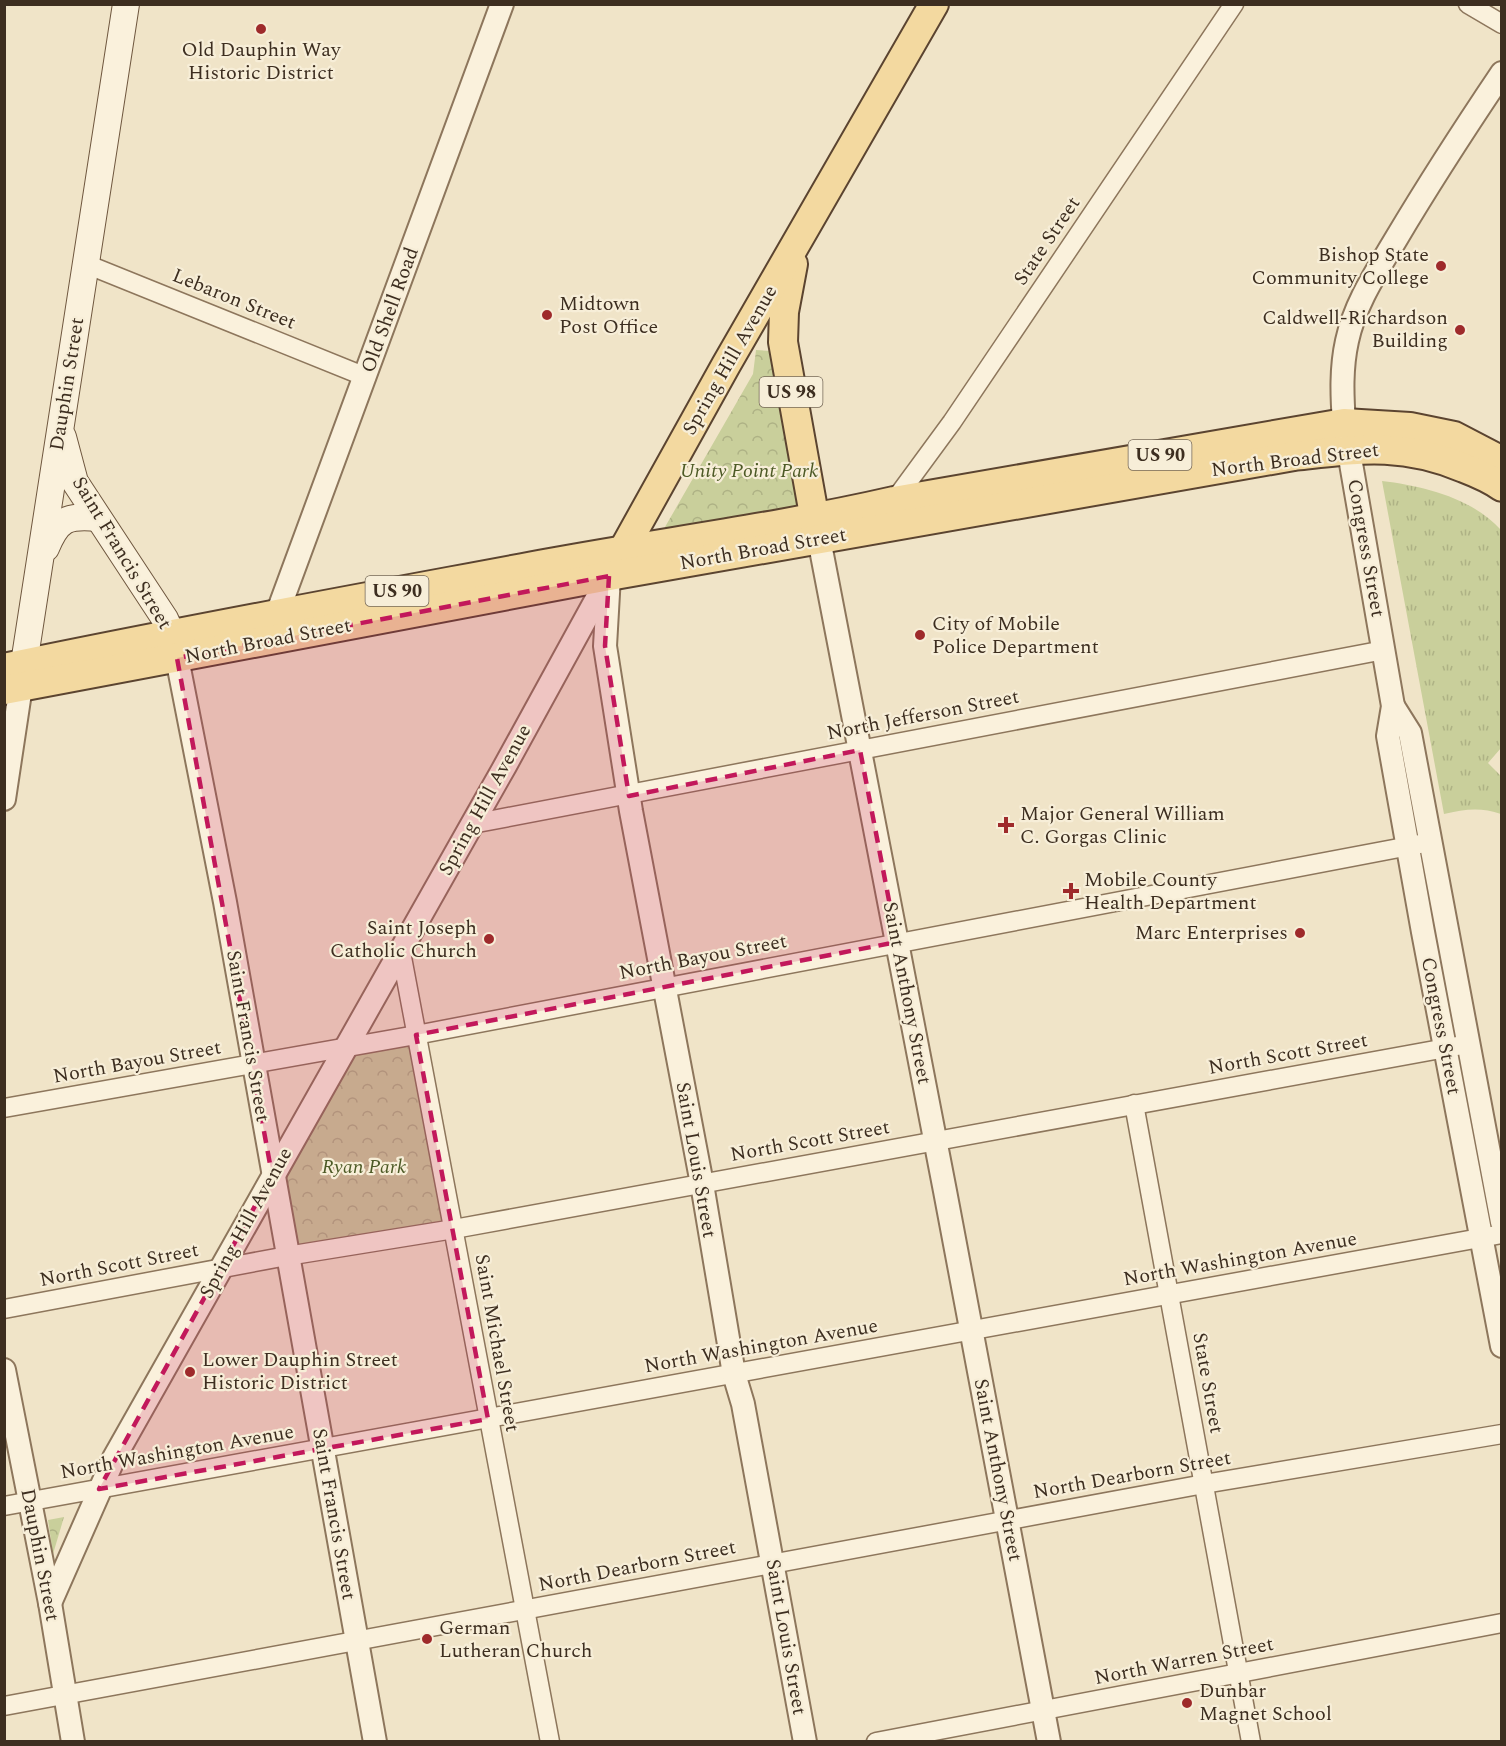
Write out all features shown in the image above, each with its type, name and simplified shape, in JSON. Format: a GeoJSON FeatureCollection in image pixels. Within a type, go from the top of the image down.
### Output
{"type":"FeatureCollection","features":[{"type":"Feature","properties":{"kind":"main road","name":"Dauphin Street"},"geometry":{"type":"LineString","coordinates":[[13,677],[40,560],[126,4]]}},
{"type":"Feature","properties":{"kind":"main road","name":"Spring Hill Avenue"},"geometry":{"type":"LineString","coordinates":[[609,576],[934,4]]}},
{"type":"Feature","properties":{"kind":"main road","name":"Saint Anthony Street"},"geometry":{"type":"LineString","coordinates":[[796,244],[784,312],[783,342],[817,528]]}},
{"type":"Feature","properties":{"kind":"main road","name":"North Broad Street"},"geometry":{"type":"LineString","coordinates":[[13,677],[175,646],[609,576],[817,528],[894,501],[1410,427],[1454,436],[1502,461]]}},
{"type":"Feature","properties":{"kind":"main road","name":"Saint Francis Street"},"geometry":{"type":"LineString","coordinates":[[60,428],[75,482],[165,619],[175,646]]}},
{"type":"Feature","properties":{"kind":"main road","name":"North Broad Street"},"geometry":{"type":"LineString","coordinates":[[175,646],[278,614],[623,550],[817,528],[1168,477],[1294,456],[1346,436],[1382,448],[1414,452],[1459,465],[1502,487]]}},
{"type":"Feature","properties":{"kind":"main road"},"geometry":{"type":"LineString","coordinates":[[40,560],[53,531],[66,519],[78,516],[98,518]]}},
{"type":"Feature","properties":{"kind":"street","name":"Old Shell Road"},"geometry":{"type":"LineString","coordinates":[[278,614],[294,564],[366,377],[502,4]]}},
{"type":"Feature","properties":{"kind":"street","name":"State Street"},"geometry":{"type":"LineString","coordinates":[[894,501],[952,422],[1234,4]]}},
{"type":"Feature","properties":{"kind":"street"},"geometry":{"type":"LineString","coordinates":[[1468,4],[1502,24]]}},
{"type":"Feature","properties":{"kind":"street","name":"Congress Street"},"geometry":{"type":"LineString","coordinates":[[1502,73],[1440,166],[1358,306],[1347,340],[1342,373],[1346,436],[1393,706],[1388,736],[1419,844],[1468,1044],[1502,1222]]}},
{"type":"Feature","properties":{"kind":"street","name":"Lebaron Street"},"geometry":{"type":"LineString","coordinates":[[86,264],[366,377]]}},
{"type":"Feature","properties":{"kind":"street","name":"Saint Anthony Street"},"geometry":{"type":"LineString","coordinates":[[817,528],[936,1141],[1049,1742]]}},
{"type":"Feature","properties":{"kind":"street","name":"Saint Louis Street"},"geometry":{"type":"LineString","coordinates":[[609,576],[605,646],[629,796],[702,1184],[734,1374],[743,1404],[806,1742]]}},
{"type":"Feature","properties":{"kind":"street","name":"Spring Hill Avenue"},"geometry":{"type":"LineString","coordinates":[[50,1603],[114,1458],[272,1175],[401,952],[609,576]]}},
{"type":"Feature","properties":{"kind":"street","name":"Saint Francis Street"},"geometry":{"type":"LineString","coordinates":[[175,646],[225,902],[375,1742]]}},
{"type":"Feature","properties":{"kind":"street","name":"North Jefferson Street"},"geometry":{"type":"LineString","coordinates":[[472,824],[629,796],[1384,650]]}},
{"type":"Feature","properties":{"kind":"street","name":"Dauphin Street"},"geometry":{"type":"LineString","coordinates":[[4,799],[13,677]]}},
{"type":"Feature","properties":{"kind":"street","name":"Congress Street"},"geometry":{"type":"LineString","coordinates":[[1419,844],[1423,932],[1446,1048],[1492,1236],[1502,1346]]}},
{"type":"Feature","properties":{"kind":"street","name":"North Bayou Street"},"geometry":{"type":"LineString","coordinates":[[4,1108],[416,1035],[1419,844]]}},
{"type":"Feature","properties":{"kind":"street","name":"Saint Michael Street"},"geometry":{"type":"LineString","coordinates":[[401,952],[550,1742]]}},
{"type":"Feature","properties":{"kind":"street","name":"North Scott Street"},"geometry":{"type":"LineString","coordinates":[[4,1310],[287,1256],[454,1229],[1468,1044]]}},
{"type":"Feature","properties":{"kind":"street","name":"State Street"},"geometry":{"type":"LineString","coordinates":[[1134,1104],[1251,1742]]}},
{"type":"Feature","properties":{"kind":"street","name":"North Washington Avenue"},"geometry":{"type":"LineString","coordinates":[[4,1506],[1492,1236]]}},
{"type":"Feature","properties":{"kind":"street","name":"Dauphin Street"},"geometry":{"type":"LineString","coordinates":[[4,1370],[50,1603],[73,1742]]}},
{"type":"Feature","properties":{"kind":"street","name":"North Dearborn Street"},"geometry":{"type":"LineString","coordinates":[[4,1706],[1204,1484],[1502,1434]]}},
{"type":"Feature","properties":{"kind":"street","name":"North Warren Street"},"geometry":{"type":"LineString","coordinates":[[876,1742],[1502,1623]]}},
{"type":"Feature","properties":{"kind":"highlighted area"},"geometry":{"type":"Polygon","coordinates":[[[609,576],[605,646],[629,796],[860,750],[897,942],[416,1035],[488,1419],[99,1489],[272,1175],[177,658],[609,576]]]}},
{"type":"Feature","properties":{"kind":"green space","name":"Unity Point Park"},"geometry":{"type":"Polygon","coordinates":[[[756,350],[770,351],[801,505],[669,531],[665,527],[753,374],[756,350]]]}},
{"type":"Feature","properties":{"kind":"green space"},"geometry":{"type":"Polygon","coordinates":[[[1382,481],[1414,486],[1446,495],[1476,510],[1501,530],[1501,748],[1488,763],[1501,776],[1501,814],[1487,810],[1473,810],[1444,814],[1382,481]]]}},
{"type":"Feature","properties":{"kind":"green space","name":"Ryan Park"},"geometry":{"type":"Polygon","coordinates":[[[416,1035],[454,1229],[287,1256],[272,1175],[346,1047],[416,1035]]]}},
{"type":"Feature","properties":{"kind":"green space"},"geometry":{"type":"Polygon","coordinates":[[[64,1517],[53,1554],[48,1520],[64,1517]]]}},
{"type":"Feature","properties":{"kind":"place","name":"Old Dauphin Way Historic District"},"geometry":{"type":"Point","coordinates":[261,29]}},
{"type":"Feature","properties":{"kind":"place","name":"Bishop State Community College"},"geometry":{"type":"Point","coordinates":[1441,266]}},
{"type":"Feature","properties":{"kind":"place","name":"Midtown Post Office"},"geometry":{"type":"Point","coordinates":[547,315]}},
{"type":"Feature","properties":{"kind":"place","name":"Caldwell-Richardson Building"},"geometry":{"type":"Point","coordinates":[1460,330]}},
{"type":"Feature","properties":{"kind":"place","name":"City of Mobile Police Department"},"geometry":{"type":"Point","coordinates":[920,635]}},
{"type":"Feature","properties":{"kind":"place","name":"Major General William C. Gorgas Clinic"},"geometry":{"type":"Point","coordinates":[1006,825]}},
{"type":"Feature","properties":{"kind":"place","name":"Mobile County Health Department"},"geometry":{"type":"Point","coordinates":[1071,891]}},
{"type":"Feature","properties":{"kind":"place","name":"Marc Enterprises"},"geometry":{"type":"Point","coordinates":[1300,933]}},
{"type":"Feature","properties":{"kind":"place","name":"Saint Joseph Catholic Church"},"geometry":{"type":"Point","coordinates":[489,939]}},
{"type":"Feature","properties":{"kind":"place","name":"Lower Dauphin Street Historic District"},"geometry":{"type":"Point","coordinates":[190,1372]}},
{"type":"Feature","properties":{"kind":"place","name":"German Lutheran Church"},"geometry":{"type":"Point","coordinates":[427,1639]}},
{"type":"Feature","properties":{"kind":"place","name":"Dunbar Magnet School"},"geometry":{"type":"Point","coordinates":[1187,1703]}}]}
